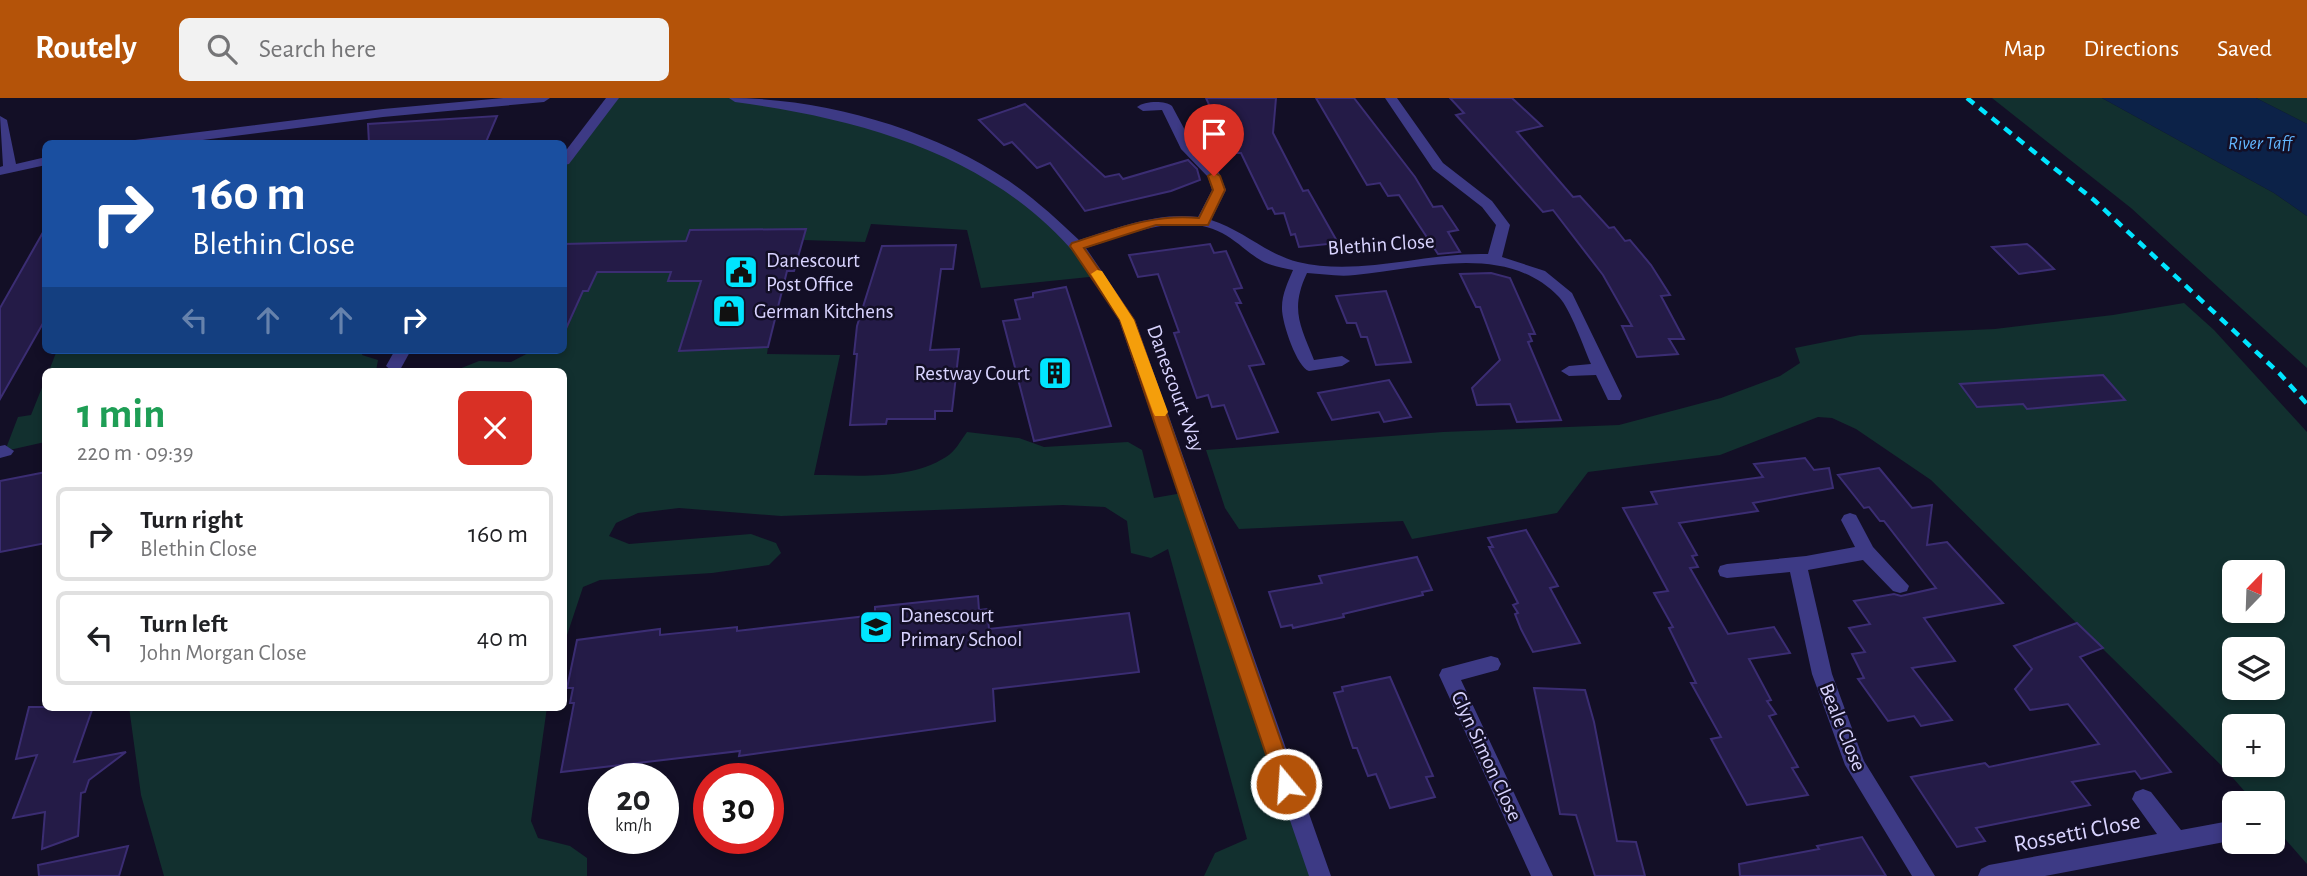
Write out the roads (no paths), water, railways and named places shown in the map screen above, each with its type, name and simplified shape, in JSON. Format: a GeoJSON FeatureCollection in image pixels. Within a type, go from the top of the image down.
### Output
{"type":"FeatureCollection","features":[{"type":"Feature","properties":{"kind":"street"},"geometry":{"type":"LineString","coordinates":[[168,140],[371,115],[544,98]]}},
{"type":"Feature","properties":{"kind":"street"},"geometry":{"type":"LineString","coordinates":[[567,157],[613,98]]}},
{"type":"Feature","properties":{"kind":"street","name":"Danescourt Way"},"geometry":{"type":"LineString","coordinates":[[735,98],[805,108],[902,133],[974,165],[1017,192],[1076,246],[1127,320],[1320,876]]}},
{"type":"Feature","properties":{"kind":"street"},"geometry":{"type":"LineString","coordinates":[[1391,98],[1438,166],[1487,204],[1503,225],[1493,259]]}},
{"type":"Feature","properties":{"kind":"street"},"geometry":{"type":"LineString","coordinates":[[1143,107],[1166,106],[1188,149],[1214,176],[1219,190],[1203,222]]}},
{"type":"Feature","properties":{"kind":"street"},"geometry":{"type":"LineString","coordinates":[[0,120],[5,169],[42,162]]}},
{"type":"Feature","properties":{"kind":"street","name":"Blethin Close"},"geometry":{"type":"LineString","coordinates":[[1076,246],[1155,222],[1177,219],[1203,222],[1227,230],[1269,259],[1302,268],[1351,271],[1466,258],[1493,259],[1539,274],[1567,296],[1614,396]]}},
{"type":"Feature","properties":{"kind":"street"},"geometry":{"type":"LineString","coordinates":[[1302,268],[1290,292],[1288,312],[1309,366],[1342,361]]}},
{"type":"Feature","properties":{"kind":"street"},"geometry":{"type":"LineString","coordinates":[[394,366],[401,354]]}},
{"type":"Feature","properties":{"kind":"street"},"geometry":{"type":"LineString","coordinates":[[1569,371],[1601,369]]}},
{"type":"Feature","properties":{"kind":"street"},"geometry":{"type":"LineString","coordinates":[[1850,520],[1867,552],[1900,586]]}},
{"type":"Feature","properties":{"kind":"street"},"geometry":{"type":"LineString","coordinates":[[1727,571],[1797,564],[1867,552]]}},
{"type":"Feature","properties":{"kind":"street","name":"Beale Close"},"geometry":{"type":"LineString","coordinates":[[1797,564],[1822,674],[1855,765],[1924,876]]}},
{"type":"Feature","properties":{"kind":"street","name":"Glyn Simon Close"},"geometry":{"type":"LineString","coordinates":[[1491,664],[1449,675],[1542,876]]}},
{"type":"Feature","properties":{"kind":"street","name":"Rossetti Close"},"geometry":{"type":"LineString","coordinates":[[2143,799],[2175,840]]}},
{"type":"Feature","properties":{"kind":"street","name":"Rossetti Close"},"geometry":{"type":"LineString","coordinates":[[1989,876],[2222,832]]}},
{"type":"Feature","properties":{"kind":"water","name":"River Taff"},"geometry":{"type":"Polygon","coordinates":[[[2102,98],[2256,98],[2307,124],[2307,216],[2274,193],[2102,98]]]}},
{"type":"Feature","properties":{"kind":"railway"},"geometry":{"type":"LineString","coordinates":[[1967,98],[2094,200],[2280,374],[2307,404]]}},
{"type":"Feature","properties":{"kind":"place","name":"Danescourt Post Office"},"geometry":{"type":"Point","coordinates":[741,272]}},
{"type":"Feature","properties":{"kind":"place","name":"German Kitchens"},"geometry":{"type":"Point","coordinates":[729,311]}},
{"type":"Feature","properties":{"kind":"place","name":"Restway Court"},"geometry":{"type":"Point","coordinates":[1055,373]}},
{"type":"Feature","properties":{"kind":"place","name":"Danescourt Primary School"},"geometry":{"type":"Point","coordinates":[876,627]}}]}
